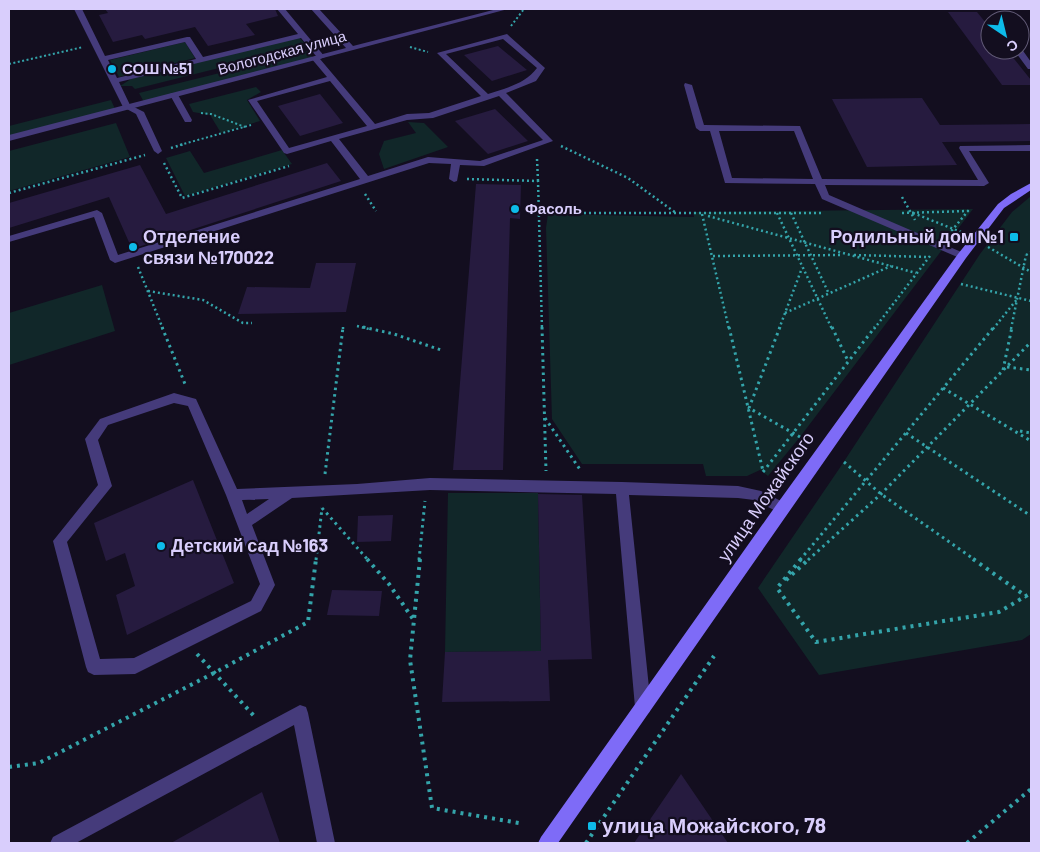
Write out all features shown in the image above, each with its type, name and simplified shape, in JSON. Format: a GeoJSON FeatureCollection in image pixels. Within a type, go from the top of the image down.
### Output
{"type":"FeatureCollection","features":[{"type":"Feature","properties":{"kind":"main road","name":"улица Можайского"},"geometry":{"type":"LineString","coordinates":[[547,843],[782,508],[962,256],[1001,206],[1031,186]]}},
{"type":"Feature","properties":{"kind":"street"},"geometry":{"type":"LineString","coordinates":[[78,9],[127,107],[140,112],[158,151]]}},
{"type":"Feature","properties":{"kind":"street"},"geometry":{"type":"LineString","coordinates":[[281,9],[302,34],[332,78],[372,126]]}},
{"type":"Feature","properties":{"kind":"street"},"geometry":{"type":"LineString","coordinates":[[315,9],[351,49]]}},
{"type":"Feature","properties":{"kind":"street","name":"Вологодская улица"},"geometry":{"type":"LineString","coordinates":[[9,138],[504,9]]}},
{"type":"Feature","properties":{"kind":"street"},"geometry":{"type":"LineString","coordinates":[[114,81],[302,34]]}},
{"type":"Feature","properties":{"kind":"street"},"geometry":{"type":"LineString","coordinates":[[332,78],[252,100],[287,151],[407,117],[430,116],[533,80],[541,68],[504,36],[441,53],[486,96]]}},
{"type":"Feature","properties":{"kind":"street"},"geometry":{"type":"LineString","coordinates":[[103,59],[188,39],[201,60]]}},
{"type":"Feature","properties":{"kind":"street"},"geometry":{"type":"LineString","coordinates":[[688,85],[700,128],[797,128],[825,197],[962,256]]}},
{"type":"Feature","properties":{"kind":"street"},"geometry":{"type":"LineString","coordinates":[[9,239],[97,213],[115,260],[428,160],[482,164],[549,141],[500,92]]}},
{"type":"Feature","properties":{"kind":"street"},"geometry":{"type":"LineString","coordinates":[[174,95],[188,120]]}},
{"type":"Feature","properties":{"kind":"street"},"geometry":{"type":"LineString","coordinates":[[714,128],[728,181],[984,183],[963,148],[1031,148]]}},
{"type":"Feature","properties":{"kind":"street"},"geometry":{"type":"LineString","coordinates":[[333,138],[366,180]]}},
{"type":"Feature","properties":{"kind":"street"},"geometry":{"type":"LineString","coordinates":[[454,179],[456,162]]}},
{"type":"Feature","properties":{"kind":"street"},"geometry":{"type":"LineString","coordinates":[[174,398],[192,402],[233,495],[268,585],[256,606],[135,666],[94,667],[60,542],[104,486],[91,439],[104,422],[174,398]]}},
{"type":"Feature","properties":{"kind":"street"},"geometry":{"type":"LineString","coordinates":[[233,495],[357,490],[430,484],[622,488],[738,492],[756,495],[782,508]]}},
{"type":"Feature","properties":{"kind":"street"},"geometry":{"type":"LineString","coordinates":[[622,488],[643,707]]}},
{"type":"Feature","properties":{"kind":"street"},"geometry":{"type":"LineString","coordinates":[[244,523],[289,493]]}},
{"type":"Feature","properties":{"kind":"street"},"geometry":{"type":"LineString","coordinates":[[59,843],[300,713],[326,843]]}},
{"type":"Feature","properties":{"kind":"path"},"geometry":{"type":"LineString","coordinates":[[504,36],[524,9]]}},
{"type":"Feature","properties":{"kind":"path"},"geometry":{"type":"LineString","coordinates":[[9,64],[95,44]]}},
{"type":"Feature","properties":{"kind":"path"},"geometry":{"type":"LineString","coordinates":[[182,110],[211,114],[245,127]]}},
{"type":"Feature","properties":{"kind":"path"},"geometry":{"type":"LineString","coordinates":[[9,193],[266,121]]}},
{"type":"Feature","properties":{"kind":"path"},"geometry":{"type":"LineString","coordinates":[[549,141],[628,178],[676,214]]}},
{"type":"Feature","properties":{"kind":"path"},"geometry":{"type":"LineString","coordinates":[[537,146],[546,487]]}},
{"type":"Feature","properties":{"kind":"path"},"geometry":{"type":"LineString","coordinates":[[158,151],[182,198],[296,164]]}},
{"type":"Feature","properties":{"kind":"path"},"geometry":{"type":"LineString","coordinates":[[454,179],[538,181]]}},
{"type":"Feature","properties":{"kind":"path"},"geometry":{"type":"LineString","coordinates":[[702,214],[763,472],[916,273],[968,211],[901,213]]}},
{"type":"Feature","properties":{"kind":"path"},"geometry":{"type":"LineString","coordinates":[[910,212],[953,229]]}},
{"type":"Feature","properties":{"kind":"path"},"geometry":{"type":"LineString","coordinates":[[539,213],[826,213]]}},
{"type":"Feature","properties":{"kind":"path"},"geometry":{"type":"LineString","coordinates":[[777,213],[848,362]]}},
{"type":"Feature","properties":{"kind":"path"},"geometry":{"type":"LineString","coordinates":[[791,213],[829,294]]}},
{"type":"Feature","properties":{"kind":"path"},"geometry":{"type":"LineString","coordinates":[[702,214],[916,273]]}},
{"type":"Feature","properties":{"kind":"path"},"geometry":{"type":"LineString","coordinates":[[1003,372],[1026,255],[1031,254]]}},
{"type":"Feature","properties":{"kind":"path"},"geometry":{"type":"LineString","coordinates":[[133,255],[192,402]]}},
{"type":"Feature","properties":{"kind":"path"},"geometry":{"type":"LineString","coordinates":[[713,256],[847,255],[929,258]]}},
{"type":"Feature","properties":{"kind":"path"},"geometry":{"type":"LineString","coordinates":[[784,314],[892,266]]}},
{"type":"Feature","properties":{"kind":"path"},"geometry":{"type":"LineString","coordinates":[[1024,267],[1031,272]]}},
{"type":"Feature","properties":{"kind":"path"},"geometry":{"type":"LineString","coordinates":[[749,408],[802,268]]}},
{"type":"Feature","properties":{"kind":"path"},"geometry":{"type":"LineString","coordinates":[[946,279],[1031,302]]}},
{"type":"Feature","properties":{"kind":"path"},"geometry":{"type":"LineString","coordinates":[[148,291],[203,300],[243,323],[252,323]]}},
{"type":"Feature","properties":{"kind":"path"},"geometry":{"type":"LineString","coordinates":[[777,588],[1018,298]]}},
{"type":"Feature","properties":{"kind":"path"},"geometry":{"type":"LineString","coordinates":[[357,326],[394,334],[441,350]]}},
{"type":"Feature","properties":{"kind":"path"},"geometry":{"type":"LineString","coordinates":[[777,588],[881,494],[1031,342]]}},
{"type":"Feature","properties":{"kind":"path"},"geometry":{"type":"LineString","coordinates":[[1007,367],[1031,370]]}},
{"type":"Feature","properties":{"kind":"path"},"geometry":{"type":"LineString","coordinates":[[943,388],[1031,440]]}},
{"type":"Feature","properties":{"kind":"path"},"geometry":{"type":"LineString","coordinates":[[749,408],[800,437]]}},
{"type":"Feature","properties":{"kind":"path"},"geometry":{"type":"LineString","coordinates":[[544,417],[581,472]]}},
{"type":"Feature","properties":{"kind":"path"},"geometry":{"type":"LineString","coordinates":[[1017,431],[1031,433]]}},
{"type":"Feature","properties":{"kind":"path"},"geometry":{"type":"LineString","coordinates":[[906,433],[1031,516]]}},
{"type":"Feature","properties":{"kind":"path"},"geometry":{"type":"LineString","coordinates":[[844,462],[881,494],[1027,596]]}},
{"type":"Feature","properties":{"kind":"path"},"geometry":{"type":"LineString","coordinates":[[430,484],[424,503],[410,660],[432,808],[519,823]]}},
{"type":"Feature","properties":{"kind":"path"},"geometry":{"type":"LineString","coordinates":[[9,767],[39,763],[214,673],[308,622],[322,507]]}},
{"type":"Feature","properties":{"kind":"path"},"geometry":{"type":"LineString","coordinates":[[777,588],[816,642],[999,612],[1031,593]]}},
{"type":"Feature","properties":{"kind":"path"},"geometry":{"type":"LineString","coordinates":[[186,640],[214,673],[269,731]]}},
{"type":"Feature","properties":{"kind":"path"},"geometry":{"type":"LineString","coordinates":[[586,843],[714,656]]}},
{"type":"Feature","properties":{"kind":"path"},"geometry":{"type":"LineString","coordinates":[[967,843],[1031,789]]}},
{"type":"Feature","properties":{"kind":"green space"},"geometry":{"type":"Polygon","coordinates":[[[299,37],[307,46],[135,89],[132,86],[120,86],[131,79],[299,37]]]}},
{"type":"Feature","properties":{"kind":"green space"},"geometry":{"type":"Polygon","coordinates":[[[185,42],[195,58],[119,77],[110,60],[185,42]]]}},
{"type":"Feature","properties":{"kind":"green space"},"geometry":{"type":"Polygon","coordinates":[[[308,51],[313,58],[144,102],[139,93],[308,51]]]}},
{"type":"Feature","properties":{"kind":"green space"},"geometry":{"type":"Polygon","coordinates":[[[256,87],[261,92],[247,100],[260,121],[221,133],[210,115],[193,112],[189,104],[256,87]]]}},
{"type":"Feature","properties":{"kind":"green space"},"geometry":{"type":"Polygon","coordinates":[[[111,100],[115,109],[9,136],[9,126],[111,100]]]}},
{"type":"Feature","properties":{"kind":"green space"},"geometry":{"type":"Polygon","coordinates":[[[408,122],[424,123],[448,147],[384,169],[379,154],[384,141],[416,133],[408,122]]]}},
{"type":"Feature","properties":{"kind":"green space"},"geometry":{"type":"Polygon","coordinates":[[[116,123],[130,157],[9,191],[9,151],[116,123]]]}},
{"type":"Feature","properties":{"kind":"green space"},"geometry":{"type":"Polygon","coordinates":[[[282,150],[292,164],[185,196],[166,158],[190,151],[204,173],[282,150]]]}},
{"type":"Feature","properties":{"kind":"green space"},"geometry":{"type":"Polygon","coordinates":[[[1031,196],[1031,634],[1022,640],[819,675],[758,588],[839,469],[980,254],[1012,212],[1031,196]]]}},
{"type":"Feature","properties":{"kind":"green space"},"geometry":{"type":"Polygon","coordinates":[[[973,209],[800,437],[768,476],[760,470],[747,476],[706,476],[703,464],[582,464],[552,419],[546,228],[548,214],[694,217],[693,212],[973,209]]]}},
{"type":"Feature","properties":{"kind":"green space"},"geometry":{"type":"Polygon","coordinates":[[[102,285],[115,331],[9,365],[9,313],[102,285]]]}},
{"type":"Feature","properties":{"kind":"green space"},"geometry":{"type":"Polygon","coordinates":[[[448,493],[538,493],[541,651],[445,652],[448,493]]]}},
{"type":"Feature","properties":{"kind":"building"},"geometry":{"type":"Polygon","coordinates":[[[105,9],[275,9],[278,16],[246,24],[255,35],[208,46],[195,27],[145,39],[142,35],[113,42],[99,15],[108,13],[105,9]]]}},
{"type":"Feature","properties":{"kind":"building"},"geometry":{"type":"Polygon","coordinates":[[[948,12],[977,12],[980,16],[980,55],[948,12]]]}},
{"type":"Feature","properties":{"kind":"building"},"geometry":{"type":"Polygon","coordinates":[[[498,46],[527,70],[492,81],[464,55],[498,46]]]}},
{"type":"Feature","properties":{"kind":"building"},"geometry":{"type":"Polygon","coordinates":[[[984,60],[1015,60],[1031,80],[1031,85],[1002,85],[984,60]]]}},
{"type":"Feature","properties":{"kind":"building"},"geometry":{"type":"Polygon","coordinates":[[[320,94],[343,123],[300,136],[278,106],[320,94]]]}},
{"type":"Feature","properties":{"kind":"building"},"geometry":{"type":"Polygon","coordinates":[[[922,98],[940,125],[1031,124],[1031,141],[942,142],[957,165],[867,167],[832,99],[922,98]]]}},
{"type":"Feature","properties":{"kind":"building"},"geometry":{"type":"Polygon","coordinates":[[[495,109],[528,141],[488,154],[455,121],[495,109]]]}},
{"type":"Feature","properties":{"kind":"building"},"geometry":{"type":"Polygon","coordinates":[[[327,163],[341,181],[132,249],[109,197],[9,228],[9,203],[140,165],[166,214],[327,163]]]}},
{"type":"Feature","properties":{"kind":"building"},"geometry":{"type":"Polygon","coordinates":[[[476,184],[521,185],[520,219],[510,218],[503,470],[453,470],[476,184]]]}},
{"type":"Feature","properties":{"kind":"building"},"geometry":{"type":"Polygon","coordinates":[[[316,263],[356,263],[346,312],[238,314],[247,287],[310,288],[316,263]]]}},
{"type":"Feature","properties":{"kind":"building"},"geometry":{"type":"Polygon","coordinates":[[[193,480],[234,583],[127,635],[116,595],[135,586],[125,553],[106,561],[94,523],[193,480]]]}},
{"type":"Feature","properties":{"kind":"building"},"geometry":{"type":"Polygon","coordinates":[[[538,494],[582,495],[592,659],[548,660],[550,701],[442,702],[445,652],[541,651],[538,494]]]}},
{"type":"Feature","properties":{"kind":"building"},"geometry":{"type":"Polygon","coordinates":[[[393,515],[391,541],[357,542],[358,516],[393,515]]]}},
{"type":"Feature","properties":{"kind":"building"},"geometry":{"type":"Polygon","coordinates":[[[332,590],[382,591],[379,616],[327,615],[332,590]]]}},
{"type":"Feature","properties":{"kind":"building"},"geometry":{"type":"Polygon","coordinates":[[[681,774],[728,843],[634,843],[681,774]]]}},
{"type":"Feature","properties":{"kind":"building"},"geometry":{"type":"Polygon","coordinates":[[[262,792],[280,843],[171,843],[262,792]]]}},
{"type":"Feature","properties":{"kind":"place","name":"СОШ №51"},"geometry":{"type":"Point","coordinates":[112,69]}},
{"type":"Feature","properties":{"kind":"place","name":"Фасоль"},"geometry":{"type":"Point","coordinates":[515,209]}},
{"type":"Feature","properties":{"kind":"place","name":"Родильный дом №1"},"geometry":{"type":"Point","coordinates":[1014,237]}},
{"type":"Feature","properties":{"kind":"place","name":"Отделение связи №170022"},"geometry":{"type":"Point","coordinates":[133,247]}},
{"type":"Feature","properties":{"kind":"place","name":"Детский сад №163"},"geometry":{"type":"Point","coordinates":[161,546]}},
{"type":"Feature","properties":{"kind":"place","name":"улица Можайского, 78"},"geometry":{"type":"Point","coordinates":[592,826]}}]}
